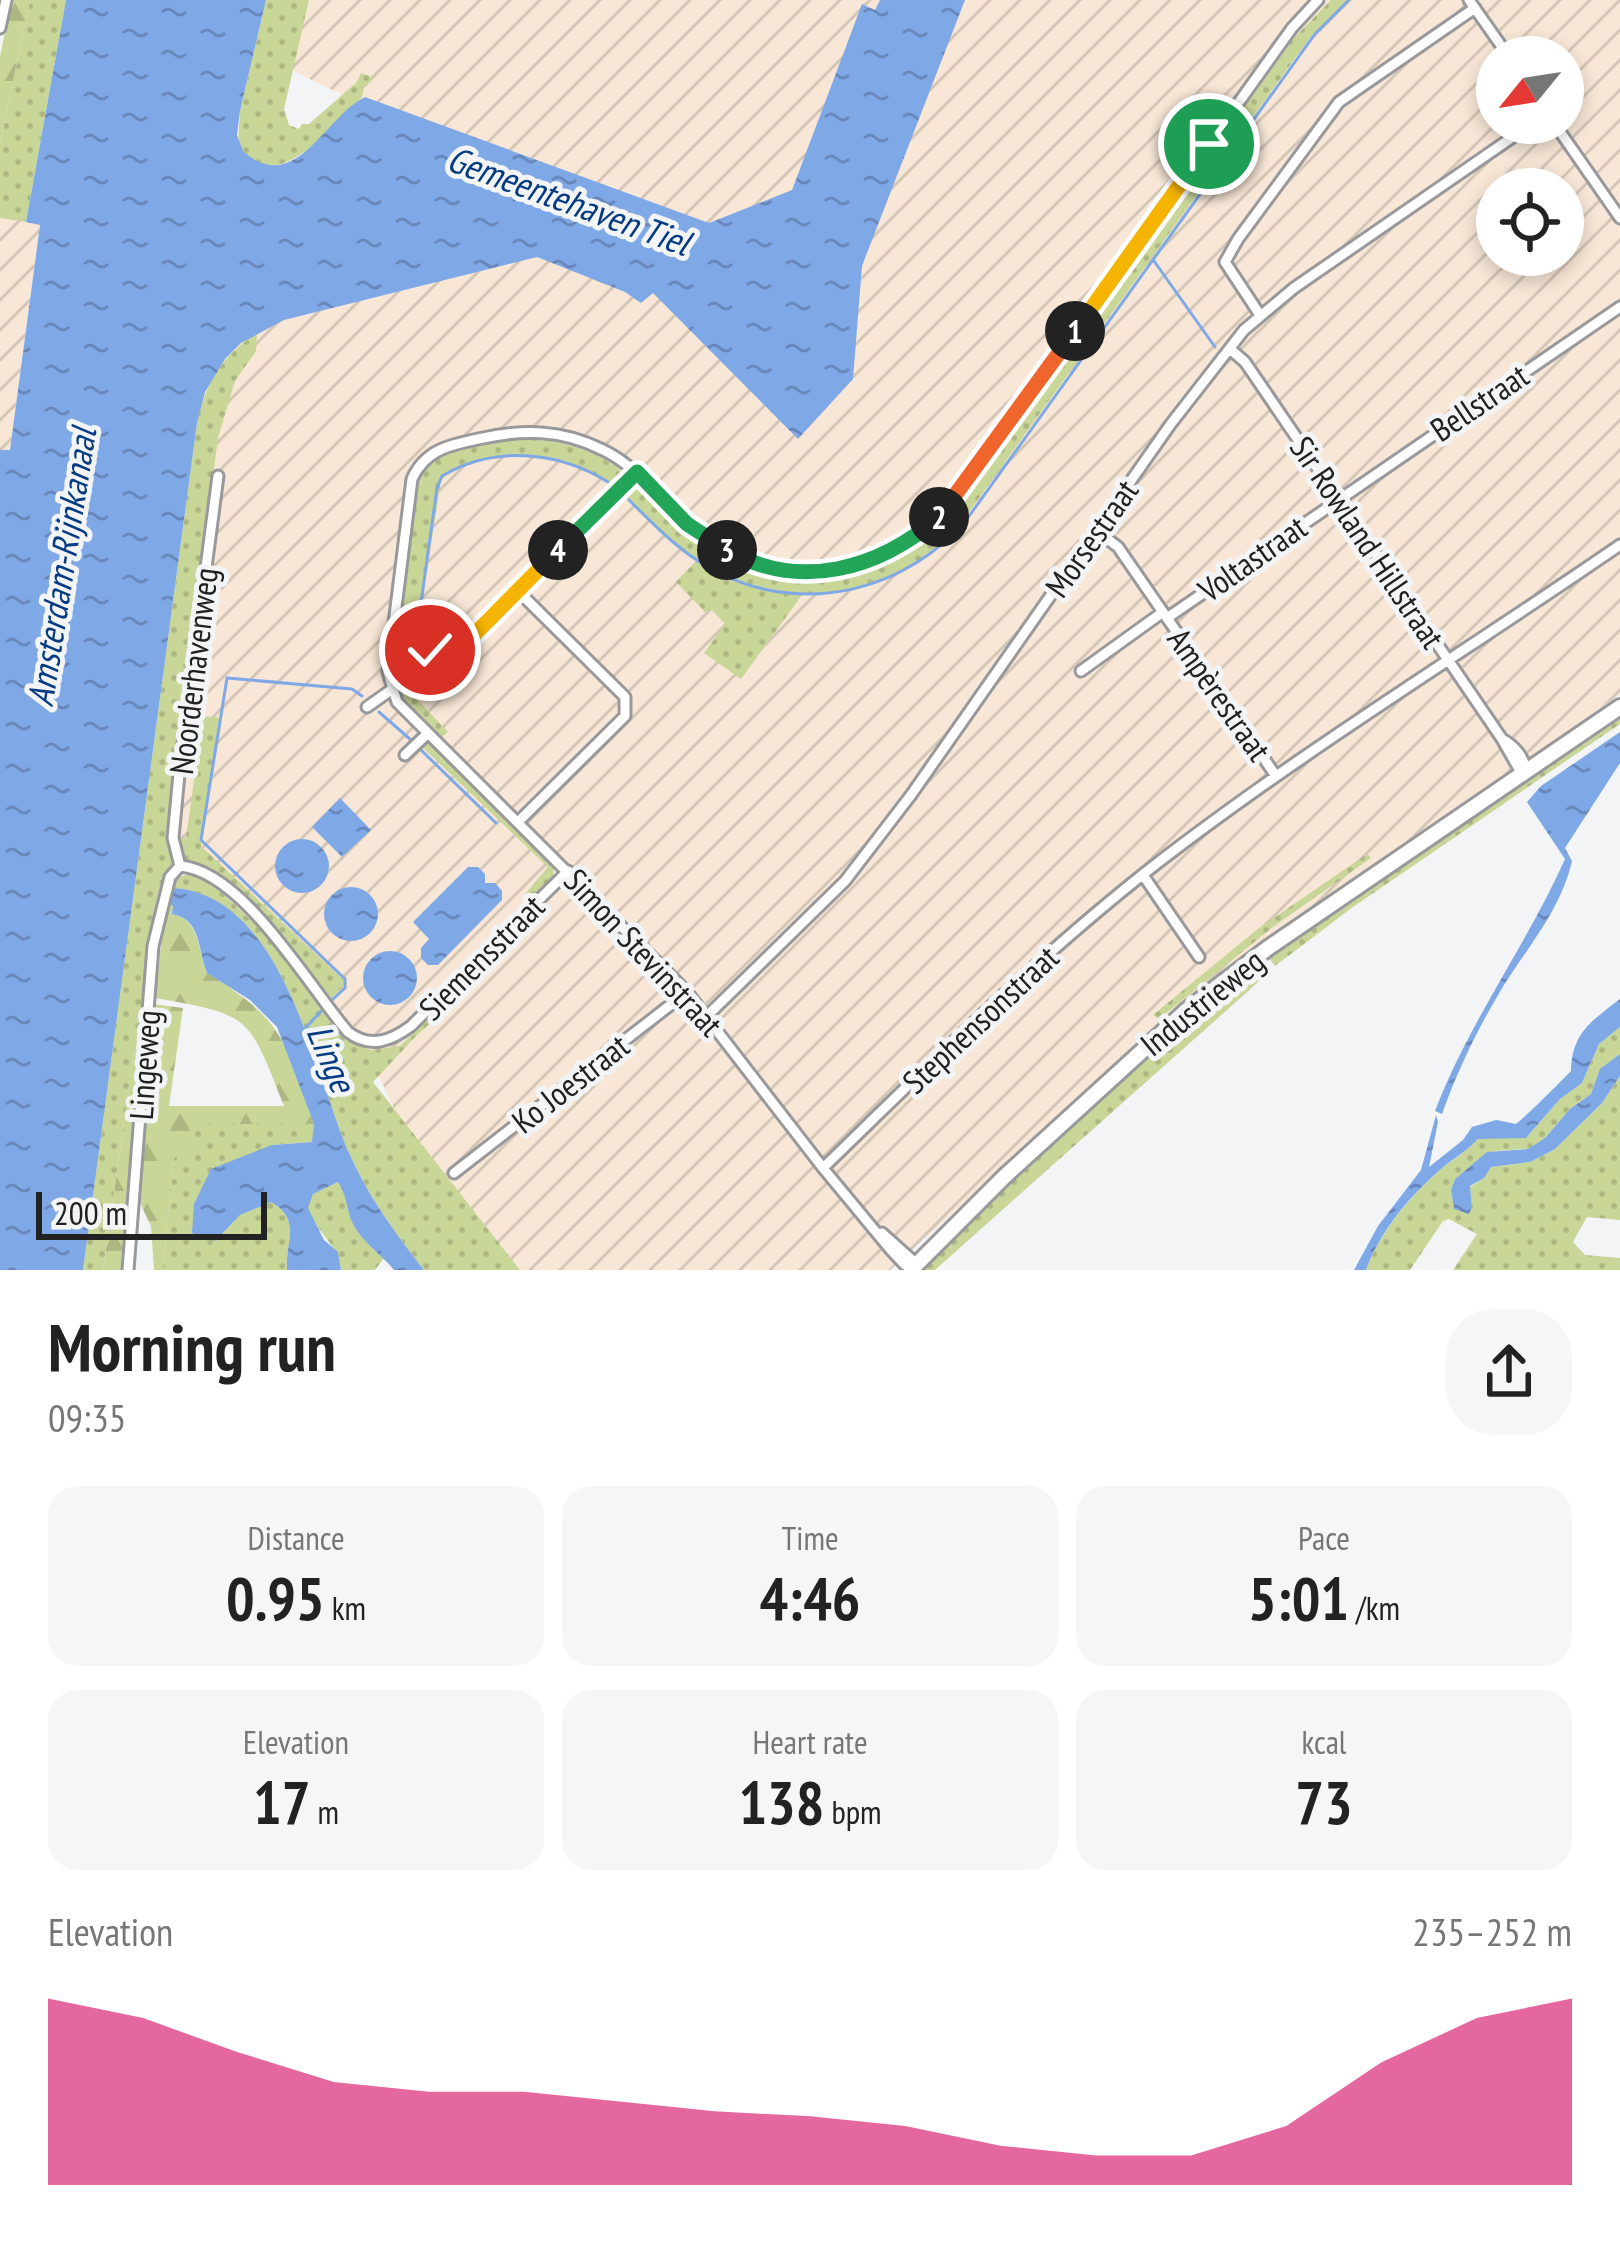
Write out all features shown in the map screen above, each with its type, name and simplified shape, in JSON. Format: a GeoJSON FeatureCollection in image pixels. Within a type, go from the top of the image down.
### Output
{"type":"FeatureCollection","features":[{"type":"Feature","properties":{"kind":"main road","name":"Industrieweg"},"geometry":{"type":"LineString","coordinates":[[908,1266],[1187,1010],[1415,846],[1444,820],[1620,704]]}},
{"type":"Feature","properties":{"kind":"street"},"geometry":{"type":"LineString","coordinates":[[0,28],[6,0]]}},
{"type":"Feature","properties":{"kind":"street"},"geometry":{"type":"LineString","coordinates":[[367,707],[391,690],[388,672],[412,479],[427,456],[455,444],[516,430],[548,432],[605,450],[637,472],[698,532],[768,567],[830,572],[882,557],[905,544],[940,516],[958,494],[1292,28],[1318,0]]}},
{"type":"Feature","properties":{"kind":"street"},"geometry":{"type":"LineString","coordinates":[[1260,315],[1225,262],[1339,102],[1472,4],[1494,36]]}},
{"type":"Feature","properties":{"kind":"street","name":"Morsestraat"},"geometry":{"type":"LineString","coordinates":[[708,1015],[845,881],[911,795],[1170,425],[1260,315],[1503,144]]}},
{"type":"Feature","properties":{"kind":"street"},"geometry":{"type":"LineString","coordinates":[[1569,144],[1620,218]]}},
{"type":"Feature","properties":{"kind":"street","name":"Bellstraat"},"geometry":{"type":"LineString","coordinates":[[1338,499],[1620,307]]}},
{"type":"Feature","properties":{"kind":"street","name":"Sir Rowland Hillstraat"},"geometry":{"type":"LineString","coordinates":[[1230,349],[1245,362],[1524,769]]}},
{"type":"Feature","properties":{"kind":"street"},"geometry":{"type":"LineString","coordinates":[[462,647],[637,472]]}},
{"type":"Feature","properties":{"kind":"street","name":"Noorderhavenweg"},"geometry":{"type":"LineString","coordinates":[[181,866],[173,838],[177,795],[218,476]]}},
{"type":"Feature","properties":{"kind":"street","name":"Voltastraat"},"geometry":{"type":"LineString","coordinates":[[1165,615],[1338,499]]}},
{"type":"Feature","properties":{"kind":"street","name":"Ampèrestraat"},"geometry":{"type":"LineString","coordinates":[[1096,531],[1118,547],[1276,776]]}},
{"type":"Feature","properties":{"kind":"street","name":"Stephensonstraat"},"geometry":{"type":"LineString","coordinates":[[823,1168],[1000,996],[1143,875],[1276,776],[1620,545]]}},
{"type":"Feature","properties":{"kind":"street"},"geometry":{"type":"LineString","coordinates":[[518,591],[625,697],[628,706],[625,716],[518,822]]}},
{"type":"Feature","properties":{"kind":"street","name":"Ampèrestraat"},"geometry":{"type":"LineString","coordinates":[[1082,671],[1165,615]]}},
{"type":"Feature","properties":{"kind":"street","name":"Simon Stevinstraat"},"geometry":{"type":"LineString","coordinates":[[391,690],[708,1015],[823,1168],[908,1266]]}},
{"type":"Feature","properties":{"kind":"street"},"geometry":{"type":"LineString","coordinates":[[405,755],[428,733]]}},
{"type":"Feature","properties":{"kind":"street","name":"Siemensstraat"},"geometry":{"type":"LineString","coordinates":[[181,866],[201,869],[252,912],[287,949],[348,1032],[369,1042],[382,1042],[411,1026],[568,871]]}},
{"type":"Feature","properties":{"kind":"street","name":"Lingeweg"},"geometry":{"type":"LineString","coordinates":[[128,1270],[152,946],[170,877],[181,866]]}},
{"type":"Feature","properties":{"kind":"street"},"geometry":{"type":"LineString","coordinates":[[1143,875],[1199,957]]}},
{"type":"Feature","properties":{"kind":"street","name":"Ko Joestraat"},"geometry":{"type":"LineString","coordinates":[[454,1173],[686,992]]}},
{"type":"Feature","properties":{"kind":"shaded area"},"geometry":{"type":"Polygon","coordinates":[[[288,0],[889,0],[794,196],[708,227],[366,106],[268,59],[288,0]]]}},
{"type":"Feature","properties":{"kind":"shaded area"},"geometry":{"type":"Polygon","coordinates":[[[958,0],[1620,0],[1620,694],[1195,994],[890,1270],[514,1270],[409,1142],[381,1080],[291,980],[203,863],[154,841],[224,331],[531,250],[855,262],[958,0]]]}},
{"type":"Feature","properties":{"kind":"shaded area"},"geometry":{"type":"Polygon","coordinates":[[[0,218],[40,224],[10,451],[0,450],[0,218]]]}},
{"type":"Feature","properties":{"kind":"green space"},"geometry":{"type":"Polygon","coordinates":[[[11,0],[30,0],[0,143],[0,57],[11,0]]]}},
{"type":"Feature","properties":{"kind":"green space"},"geometry":{"type":"Polygon","coordinates":[[[30,0],[66,0],[26,222],[0,218],[0,143],[30,0]]]}},
{"type":"Feature","properties":{"kind":"green space"},"geometry":{"type":"Polygon","coordinates":[[[266,0],[309,0],[284,109],[289,125],[299,129],[309,124],[357,82],[361,73],[374,78],[364,87],[362,97],[319,140],[285,163],[268,166],[252,160],[238,143],[240,111],[266,0]]]}},
{"type":"Feature","properties":{"kind":"green space"},"geometry":{"type":"Polygon","coordinates":[[[1331,0],[1348,0],[1308,40],[954,533],[920,560],[884,579],[845,591],[802,595],[741,679],[704,653],[725,624],[711,609],[706,613],[676,582],[696,561],[623,496],[641,488],[717,555],[777,577],[834,579],[860,573],[908,550],[967,491],[1294,38],[1331,0]]]}},
{"type":"Feature","properties":{"kind":"green space"},"geometry":{"type":"Polygon","coordinates":[[[257,333],[256,351],[235,381],[218,438],[173,779],[168,841],[176,863],[161,888],[151,934],[103,1270],[83,1270],[197,423],[217,371],[257,333]]]}},
{"type":"Feature","properties":{"kind":"green space"},"geometry":{"type":"Polygon","coordinates":[[[528,439],[591,453],[624,473],[624,484],[617,490],[578,466],[530,455],[482,459],[441,480],[412,667],[421,694],[417,699],[448,732],[442,737],[411,706],[405,712],[392,678],[416,484],[424,471],[449,453],[481,443],[528,439]]]}},
{"type":"Feature","properties":{"kind":"green space"},"geometry":{"type":"Polygon","coordinates":[[[1620,713],[1620,724],[1275,966],[1268,957],[1620,713]]]}},
{"type":"Feature","properties":{"kind":"green space"},"geometry":{"type":"Polygon","coordinates":[[[203,716],[221,718],[201,846],[347,983],[329,1001],[273,926],[210,871],[182,859],[177,838],[186,838],[203,716]]]}},
{"type":"Feature","properties":{"kind":"green space"},"geometry":{"type":"Polygon","coordinates":[[[428,739],[554,864],[553,876],[530,899],[525,894],[548,867],[421,746],[428,739]]]}},
{"type":"Feature","properties":{"kind":"green space"},"geometry":{"type":"Polygon","coordinates":[[[1367,854],[1371,858],[1273,927],[1159,1019],[1153,1015],[1259,928],[1367,854]]]}},
{"type":"Feature","properties":{"kind":"green space"},"geometry":{"type":"Polygon","coordinates":[[[200,872],[272,940],[346,1040],[371,1050],[400,1046],[492,957],[497,963],[373,1082],[520,1270],[424,1270],[356,1169],[290,994],[269,955],[244,923],[213,900],[176,888],[166,904],[177,877],[200,872]]]}},
{"type":"Feature","properties":{"kind":"green space"},"geometry":{"type":"Polygon","coordinates":[[[166,904],[193,929],[207,973],[253,1005],[279,1035],[314,1124],[194,1124],[191,1150],[174,1158],[163,1270],[154,1270],[151,1226],[139,1201],[153,1004],[183,1008],[169,1106],[284,1106],[262,1053],[242,1024],[211,1009],[155,998],[166,904]]]}},
{"type":"Feature","properties":{"kind":"green space"},"geometry":{"type":"Polygon","coordinates":[[[1263,961],[1271,970],[1246,993],[935,1270],[917,1270],[1114,1083],[1263,961]]]}},
{"type":"Feature","properties":{"kind":"green space"},"geometry":{"type":"Polygon","coordinates":[[[143,1015],[123,1270],[103,1270],[133,1058],[143,1015]]]}},
{"type":"Feature","properties":{"kind":"green space"},"geometry":{"type":"Polygon","coordinates":[[[1620,1027],[1620,1054],[1601,1069],[1591,1094],[1570,1109],[1545,1138],[1528,1149],[1495,1151],[1455,1179],[1451,1190],[1454,1209],[1472,1207],[1470,1187],[1491,1167],[1530,1162],[1555,1149],[1602,1103],[1620,1076],[1620,1220],[1587,1217],[1573,1242],[1585,1255],[1620,1258],[1620,1270],[1453,1270],[1477,1234],[1449,1219],[1410,1270],[1366,1270],[1388,1228],[1429,1180],[1478,1138],[1529,1135],[1560,1099],[1582,1083],[1599,1044],[1620,1027]]]}},
{"type":"Feature","properties":{"kind":"green space"},"geometry":{"type":"Polygon","coordinates":[[[194,1124],[314,1124],[313,1142],[272,1145],[223,1233],[240,1215],[271,1202],[289,1224],[287,1270],[163,1270],[174,1157],[194,1124]]]}},
{"type":"Feature","properties":{"kind":"green space"},"geometry":{"type":"Polygon","coordinates":[[[338,1182],[361,1232],[384,1258],[375,1270],[341,1270],[336,1253],[307,1208],[312,1194],[338,1182]]]}},
{"type":"Feature","properties":{"kind":"water"},"geometry":{"type":"Polygon","coordinates":[[[66,0],[266,0],[237,135],[243,151],[262,163],[294,160],[365,97],[709,223],[792,190],[862,4],[875,10],[880,0],[965,0],[862,266],[853,379],[798,439],[653,293],[641,303],[537,257],[284,320],[241,343],[225,359],[205,392],[197,423],[83,1270],[0,1270],[0,450],[10,450],[40,225],[26,222],[66,0]]]}},
{"type":"Feature","properties":{"kind":"water"},"geometry":{"type":"Polygon","coordinates":[[[1620,732],[1620,763],[1565,848],[1572,861],[1560,895],[1486,1016],[1442,1114],[1435,1111],[1464,1046],[1565,859],[1527,802],[1541,786],[1620,732]]]}},
{"type":"Feature","properties":{"kind":"water"},"geometry":{"type":"Polygon","coordinates":[[[340,798],[371,830],[342,857],[312,827],[340,798]]]}},
{"type":"Feature","properties":{"kind":"water"},"geometry":{"type":"Polygon","coordinates":[[[302,839],[321,847],[329,866],[321,885],[302,893],[283,885],[275,866],[283,847],[302,839]]]}},
{"type":"Feature","properties":{"kind":"water"},"geometry":{"type":"Polygon","coordinates":[[[468,867],[478,867],[485,874],[485,883],[495,883],[502,900],[438,965],[428,965],[421,958],[421,948],[429,939],[413,922],[468,867]]]}},
{"type":"Feature","properties":{"kind":"water"},"geometry":{"type":"Polygon","coordinates":[[[351,887],[370,895],[378,914],[370,933],[351,941],[332,933],[324,914],[332,895],[351,887]]]}},
{"type":"Feature","properties":{"kind":"water"},"geometry":{"type":"Polygon","coordinates":[[[175,888],[213,899],[244,922],[269,955],[290,994],[356,1169],[424,1270],[394,1270],[352,1222],[338,1182],[313,1194],[308,1208],[324,1240],[338,1252],[341,1270],[287,1270],[289,1224],[271,1202],[240,1215],[215,1241],[192,1233],[194,1204],[211,1169],[272,1145],[312,1142],[314,1124],[277,1027],[250,1000],[207,973],[194,929],[172,914],[169,905],[175,888]]]}},
{"type":"Feature","properties":{"kind":"water"},"geometry":{"type":"Polygon","coordinates":[[[390,951],[409,959],[417,978],[409,997],[390,1005],[371,997],[363,978],[371,959],[390,951]]]}},
{"type":"Feature","properties":{"kind":"water"},"geometry":{"type":"Polygon","coordinates":[[[1620,999],[1620,1027],[1599,1044],[1582,1083],[1560,1099],[1526,1138],[1478,1139],[1441,1169],[1397,1215],[1366,1270],[1354,1270],[1378,1226],[1421,1170],[1436,1115],[1429,1167],[1472,1127],[1496,1120],[1516,1124],[1523,1118],[1571,1071],[1575,1046],[1585,1029],[1620,999]]]}},
{"type":"Feature","properties":{"kind":"water"},"geometry":{"type":"Polygon","coordinates":[[[1620,1054],[1620,1076],[1602,1103],[1555,1149],[1530,1162],[1491,1167],[1470,1186],[1469,1214],[1454,1209],[1451,1190],[1455,1179],[1487,1152],[1528,1149],[1545,1138],[1570,1109],[1591,1094],[1600,1069],[1620,1054]]]}},
{"type":"Feature","properties":{"kind":"waterway"},"geometry":{"type":"LineString","coordinates":[[629,500],[697,560],[755,587],[822,594],[854,589],[916,563],[967,519],[1315,34],[1349,0]]}},
{"type":"Feature","properties":{"kind":"waterway"},"geometry":{"type":"LineString","coordinates":[[1154,261],[1215,347]]}},
{"type":"Feature","properties":{"kind":"waterway"},"geometry":{"type":"LineString","coordinates":[[416,689],[412,668],[442,476],[483,460],[526,456],[568,464],[608,482]]}},
{"type":"Feature","properties":{"kind":"waterway"},"geometry":{"type":"LineString","coordinates":[[332,1000],[345,988],[345,979],[201,840],[227,678],[352,689],[362,696]]}},
{"type":"Feature","properties":{"kind":"waterway"},"geometry":{"type":"LineString","coordinates":[[379,712],[411,740]]}},
{"type":"Feature","properties":{"kind":"waterway"},"geometry":{"type":"LineString","coordinates":[[421,750],[496,823]]}},
{"type":"Feature","properties":{"kind":"waterway","name":"Linge"},"geometry":{"type":"LineString","coordinates":[[302,1032],[321,1011]]}},
{"type":"Feature","properties":{"kind":"route"},"geometry":{"type":"LineString","coordinates":[[430,650],[462,647],[637,472],[687,524],[738,556],[768,567],[830,572],[882,557],[905,544],[940,516],[958,494],[1209,144]]}},
{"type":"Feature","properties":{"kind":"water label","name":"Gemeentehaven Tiel"},"geometry":{"type":"Point","coordinates":[569,200]}},
{"type":"Feature","properties":{"kind":"water label","name":"Amsterdam-Rijnkanaal"},"geometry":{"type":"Point","coordinates":[61,567]}}]}
